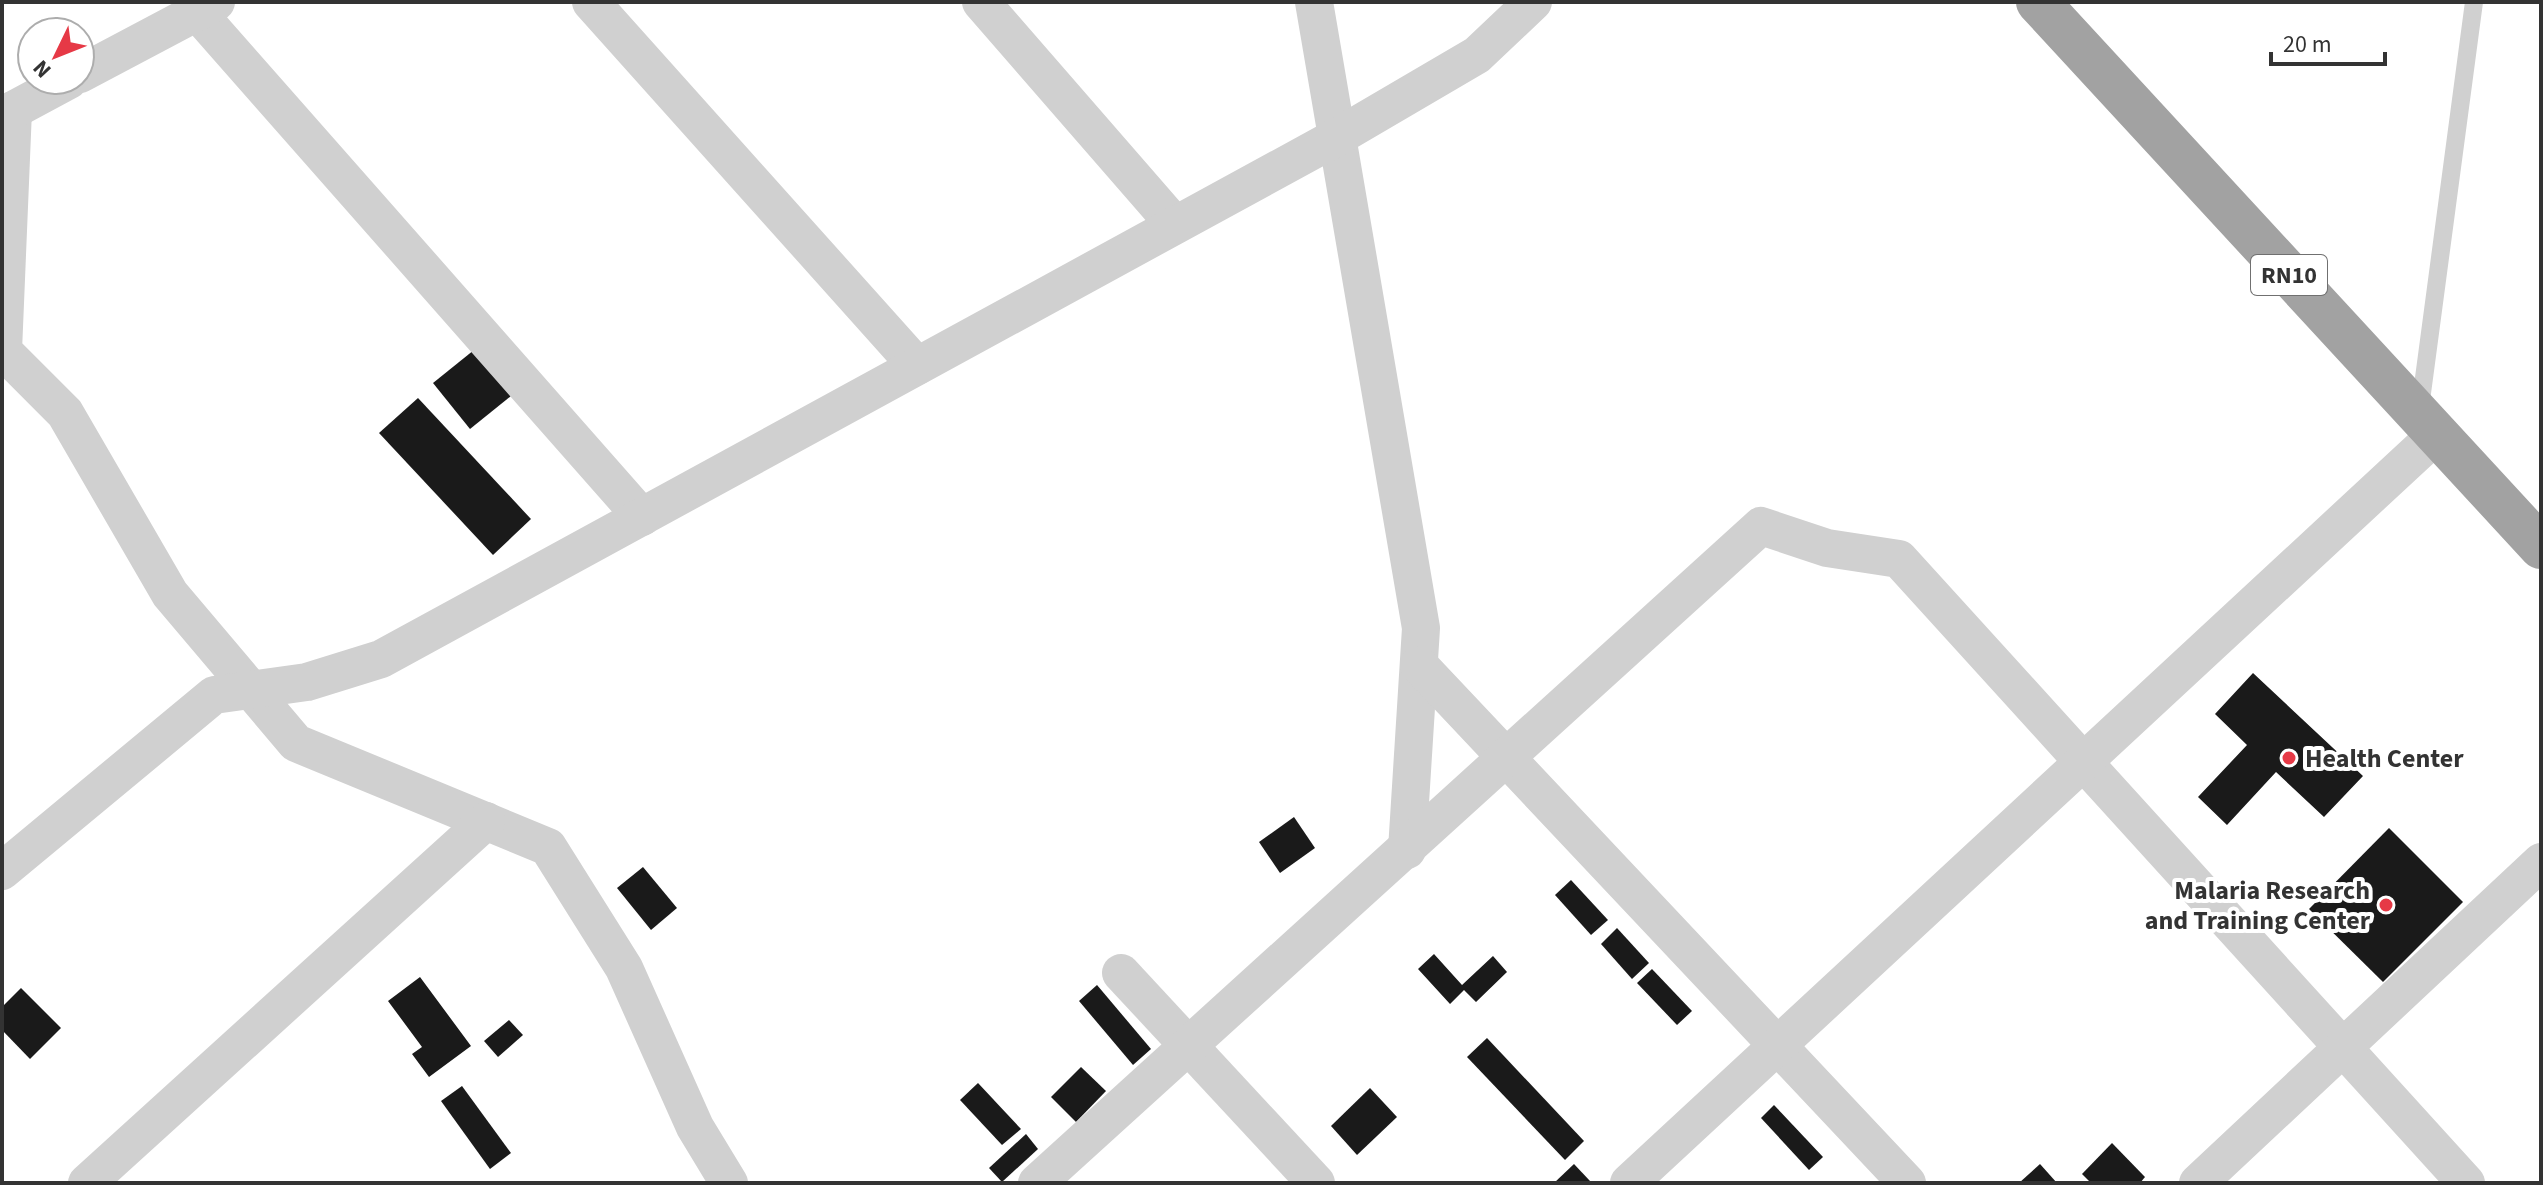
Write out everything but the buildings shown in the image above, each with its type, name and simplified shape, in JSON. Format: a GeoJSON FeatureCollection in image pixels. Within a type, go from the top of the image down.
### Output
{"type":"FeatureCollection","features":[{"type":"Feature","properties":{"kind":"highway","name":"RN10"},"geometry":{"type":"LineString","coordinates":[[2038,2],[2541,547]]}},
{"type":"Feature","properties":{"kind":"street"},"geometry":{"type":"LineString","coordinates":[[591,2],[917,366]]}},
{"type":"Feature","properties":{"kind":"street"},"geometry":{"type":"LineString","coordinates":[[981,2],[1175,225]]}},
{"type":"Feature","properties":{"kind":"street"},"geometry":{"type":"LineString","coordinates":[[1314,2],[1421,628],[1407,850]]}},
{"type":"Feature","properties":{"kind":"street"},"geometry":{"type":"LineString","coordinates":[[2,871],[214,695],[307,682],[381,659],[1337,137],[1477,55],[1533,2]]}},
{"type":"Feature","properties":{"kind":"street"},"geometry":{"type":"LineString","coordinates":[[96,65],[206,7],[642,517]]}},
{"type":"Feature","properties":{"kind":"street"},"geometry":{"type":"LineString","coordinates":[[39,96],[7,113],[3,351],[65,413],[170,594],[296,743],[548,847],[624,968],[695,1127],[729,1183]]}},
{"type":"Feature","properties":{"kind":"street"},"geometry":{"type":"LineString","coordinates":[[1629,1183],[2084,761],[2427,425]]}},
{"type":"Feature","properties":{"kind":"street"},"geometry":{"type":"LineString","coordinates":[[1037,1183],[1761,526],[1827,548],[1899,559],[2466,1183]]}},
{"type":"Feature","properties":{"kind":"street"},"geometry":{"type":"LineString","coordinates":[[1419,665],[1907,1183]]}},
{"type":"Feature","properties":{"kind":"street"},"geometry":{"type":"LineString","coordinates":[[87,1183],[486,821]]}},
{"type":"Feature","properties":{"kind":"street"},"geometry":{"type":"LineString","coordinates":[[2198,1183],[2541,862]]}},
{"type":"Feature","properties":{"kind":"street"},"geometry":{"type":"LineString","coordinates":[[1121,973],[1316,1183]]}},
{"type":"Feature","properties":{"kind":"lane"},"geometry":{"type":"LineString","coordinates":[[2427,425],[2474,2]]}},
{"type":"Feature","properties":{"kind":"place","name":"Health Center"},"geometry":{"type":"Point","coordinates":[2289,758]}},
{"type":"Feature","properties":{"kind":"place","name":"Malaria Research and Training Center"},"geometry":{"type":"Point","coordinates":[2386,905]}}]}
